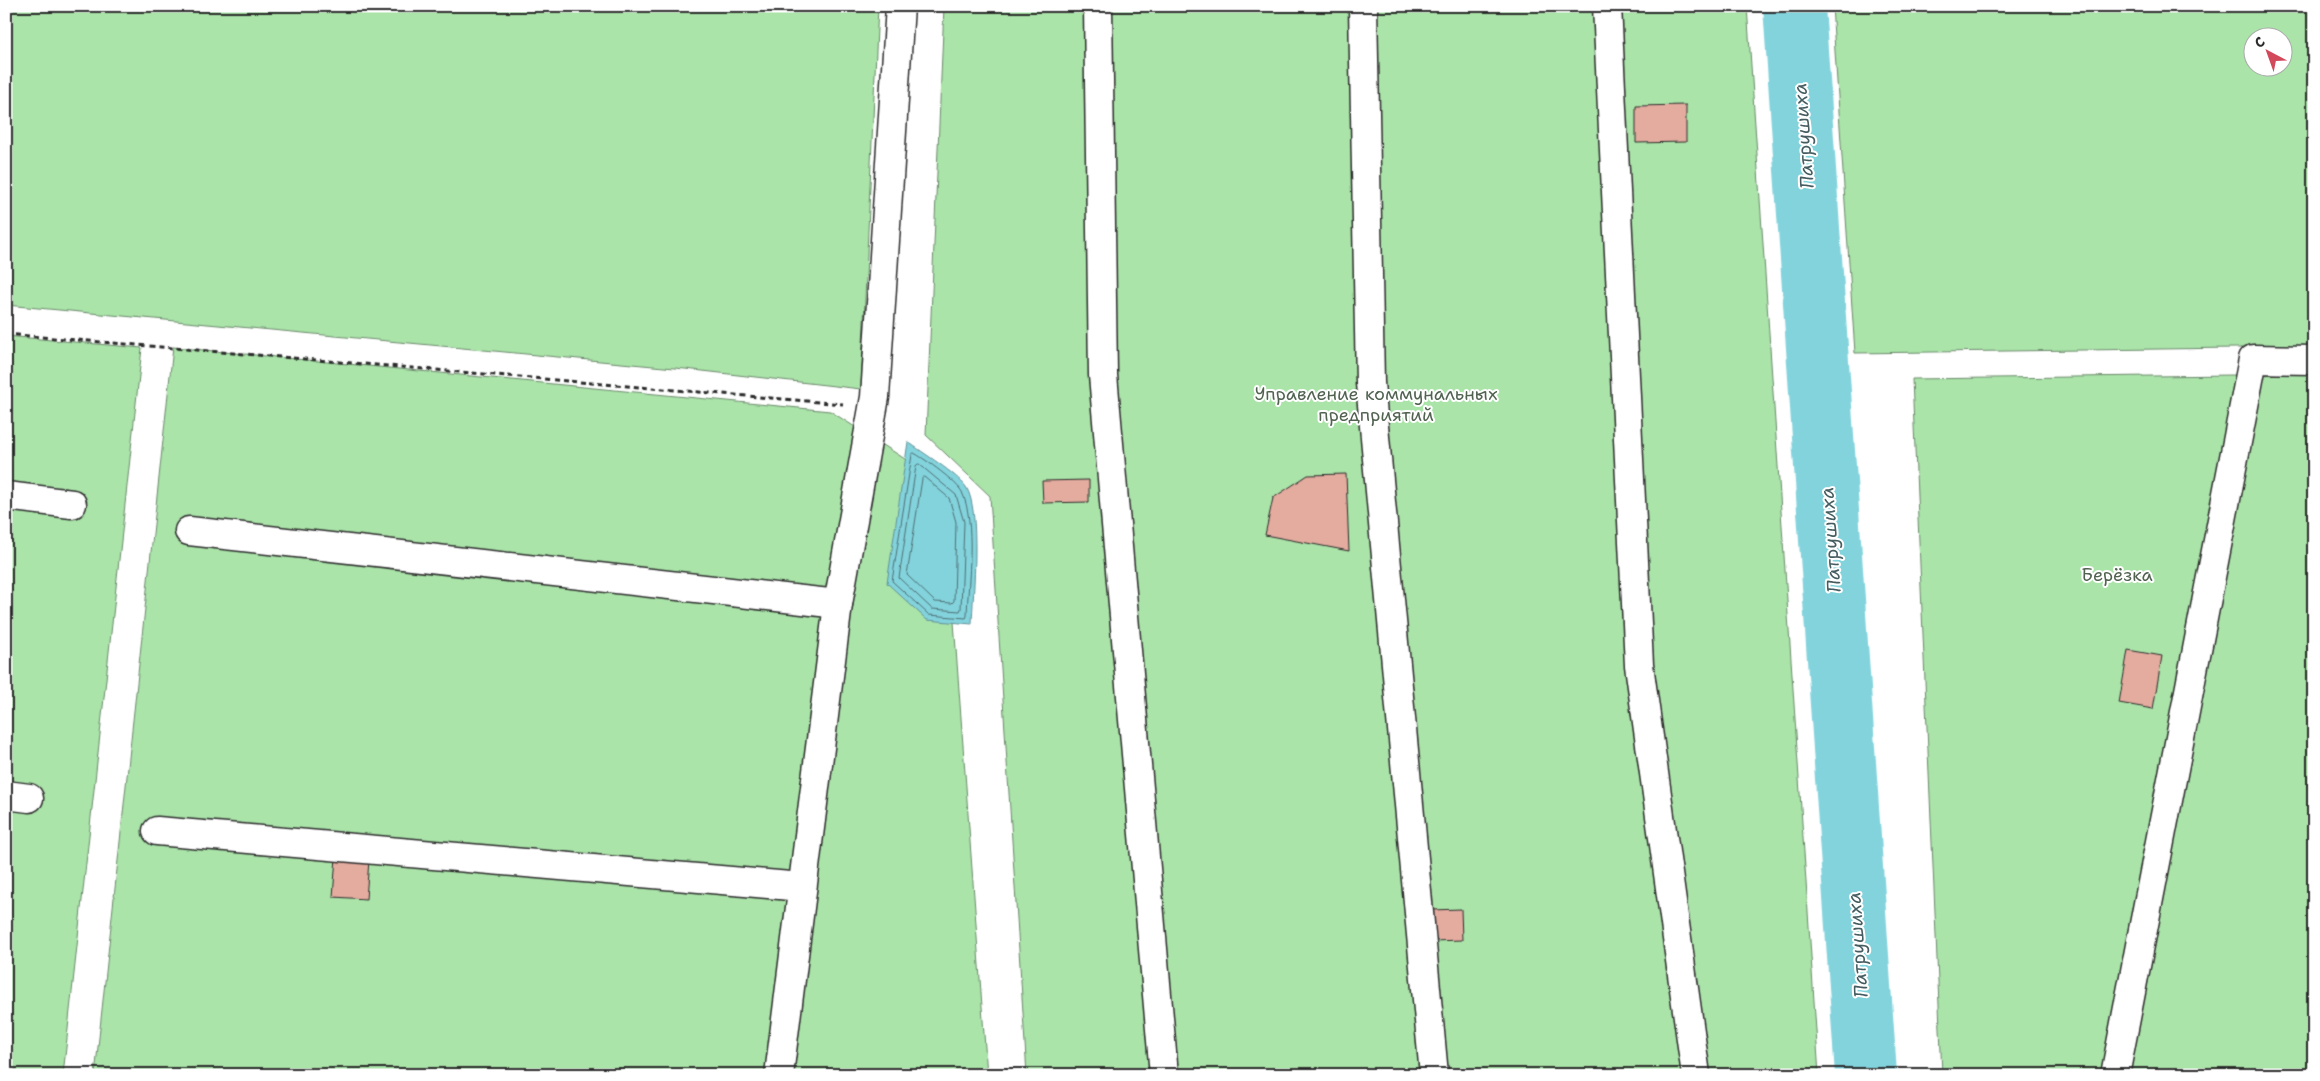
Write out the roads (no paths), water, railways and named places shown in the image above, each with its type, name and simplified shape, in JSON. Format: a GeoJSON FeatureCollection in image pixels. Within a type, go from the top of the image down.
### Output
{"type":"FeatureCollection","features":[{"type":"Feature","properties":{"kind":"street"},"geometry":{"type":"LineString","coordinates":[[779,1075],[838,604],[875,397],[900,6]]}},
{"type":"Feature","properties":{"kind":"street"},"geometry":{"type":"LineString","coordinates":[[1098,6],[1103,375],[1164,1075]]}},
{"type":"Feature","properties":{"kind":"street"},"geometry":{"type":"LineString","coordinates":[[1363,6],[1370,383],[1434,1075]]}},
{"type":"Feature","properties":{"kind":"street"},"geometry":{"type":"LineString","coordinates":[[1607,6],[1639,665],[1696,1075]]}},
{"type":"Feature","properties":{"kind":"street"},"geometry":{"type":"LineString","coordinates":[[2116,1075],[2253,359],[2314,360]]}},
{"type":"Feature","properties":{"kind":"street"},"geometry":{"type":"LineString","coordinates":[[6,496],[72,504]]}},
{"type":"Feature","properties":{"kind":"street"},"geometry":{"type":"LineString","coordinates":[[189,531],[838,604]]}},
{"type":"Feature","properties":{"kind":"street"},"geometry":{"type":"LineString","coordinates":[[157,831],[802,888]]}},
{"type":"Feature","properties":{"kind":"water"},"geometry":{"type":"Polygon","coordinates":[[[908,442],[955,476],[966,487],[971,498],[975,532],[972,624],[927,620],[887,583],[908,442]]]}},
{"type":"Feature","properties":{"kind":"waterway","name":"Патрушиха"},"geometry":{"type":"LineString","coordinates":[[1794,6],[1866,1075]]}},
{"type":"Feature","properties":{"kind":"park label","name":"Управление коммунальных предприятий"},"geometry":{"type":"Point","coordinates":[1376,404]}},
{"type":"Feature","properties":{"kind":"park label","name":"Берёзка"},"geometry":{"type":"Point","coordinates":[2117,575]}}]}
